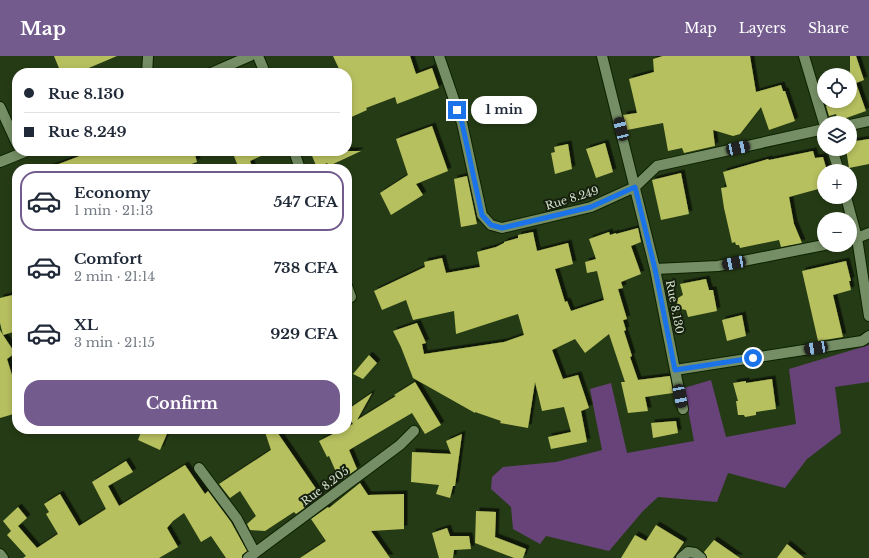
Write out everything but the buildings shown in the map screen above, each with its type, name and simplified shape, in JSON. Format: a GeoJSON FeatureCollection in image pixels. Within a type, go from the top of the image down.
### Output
{"type":"FeatureCollection","features":[{"type":"Feature","properties":{"kind":"street"},"geometry":{"type":"LineString","coordinates":[[222,68],[250,56]]}},
{"type":"Feature","properties":{"kind":"street"},"geometry":{"type":"LineString","coordinates":[[258,56],[263,68]]}},
{"type":"Feature","properties":{"kind":"street","name":"Rue 8.249"},"geometry":{"type":"LineString","coordinates":[[439,56],[462,123],[482,215],[491,225],[502,228],[591,207],[635,187],[657,166],[817,131]]}},
{"type":"Feature","properties":{"kind":"street","name":"Rue 8.130"},"geometry":{"type":"LineString","coordinates":[[602,56],[655,269],[683,409]]}},
{"type":"Feature","properties":{"kind":"street"},"geometry":{"type":"LineString","coordinates":[[804,56],[822,116]]}},
{"type":"Feature","properties":{"kind":"street"},"geometry":{"type":"LineString","coordinates":[[147,68],[148,57]]}},
{"type":"Feature","properties":{"kind":"street"},"geometry":{"type":"LineString","coordinates":[[0,107],[12,132]]}},
{"type":"Feature","properties":{"kind":"street"},"geometry":{"type":"LineString","coordinates":[[857,124],[869,121]]}},
{"type":"Feature","properties":{"kind":"street"},"geometry":{"type":"LineString","coordinates":[[0,162],[12,155]]}},
{"type":"Feature","properties":{"kind":"street"},"geometry":{"type":"LineString","coordinates":[[857,238],[869,233]]}},
{"type":"Feature","properties":{"kind":"street"},"geometry":{"type":"LineString","coordinates":[[655,269],[718,266],[817,246]]}},
{"type":"Feature","properties":{"kind":"street"},"geometry":{"type":"LineString","coordinates":[[857,252],[869,316]]}},
{"type":"Feature","properties":{"kind":"street"},"geometry":{"type":"LineString","coordinates":[[675,370],[862,340],[869,336]]}},
{"type":"Feature","properties":{"kind":"street","name":"Rue 8.205"},"geometry":{"type":"LineString","coordinates":[[252,555],[400,445],[414,431]]}},
{"type":"Feature","properties":{"kind":"street"},"geometry":{"type":"LineString","coordinates":[[199,468],[237,519],[252,555]]}},
{"type":"Feature","properties":{"kind":"street"},"geometry":{"type":"LineString","coordinates":[[682,558],[688,552],[695,553],[701,558]]}},
{"type":"Feature","properties":{"kind":"street"},"geometry":{"type":"LineString","coordinates":[[0,554],[3,558]]}},
{"type":"Feature","properties":{"kind":"shaded area"},"geometry":{"type":"Polygon","coordinates":[[[869,345],[869,382],[835,387],[841,433],[807,459],[785,488],[728,473],[717,502],[658,497],[643,511],[609,551],[546,536],[540,544],[513,529],[511,507],[491,489],[492,477],[503,467],[556,462],[602,450],[590,389],[611,383],[627,453],[694,441],[684,388],[711,380],[726,437],[796,424],[789,369],[869,345]]]}},
{"type":"Feature","properties":{"kind":"route"},"geometry":{"type":"LineString","coordinates":[[457,110],[462,123],[482,215],[491,225],[502,228],[591,207],[635,187],[655,269],[675,370],[753,358]]}}]}
